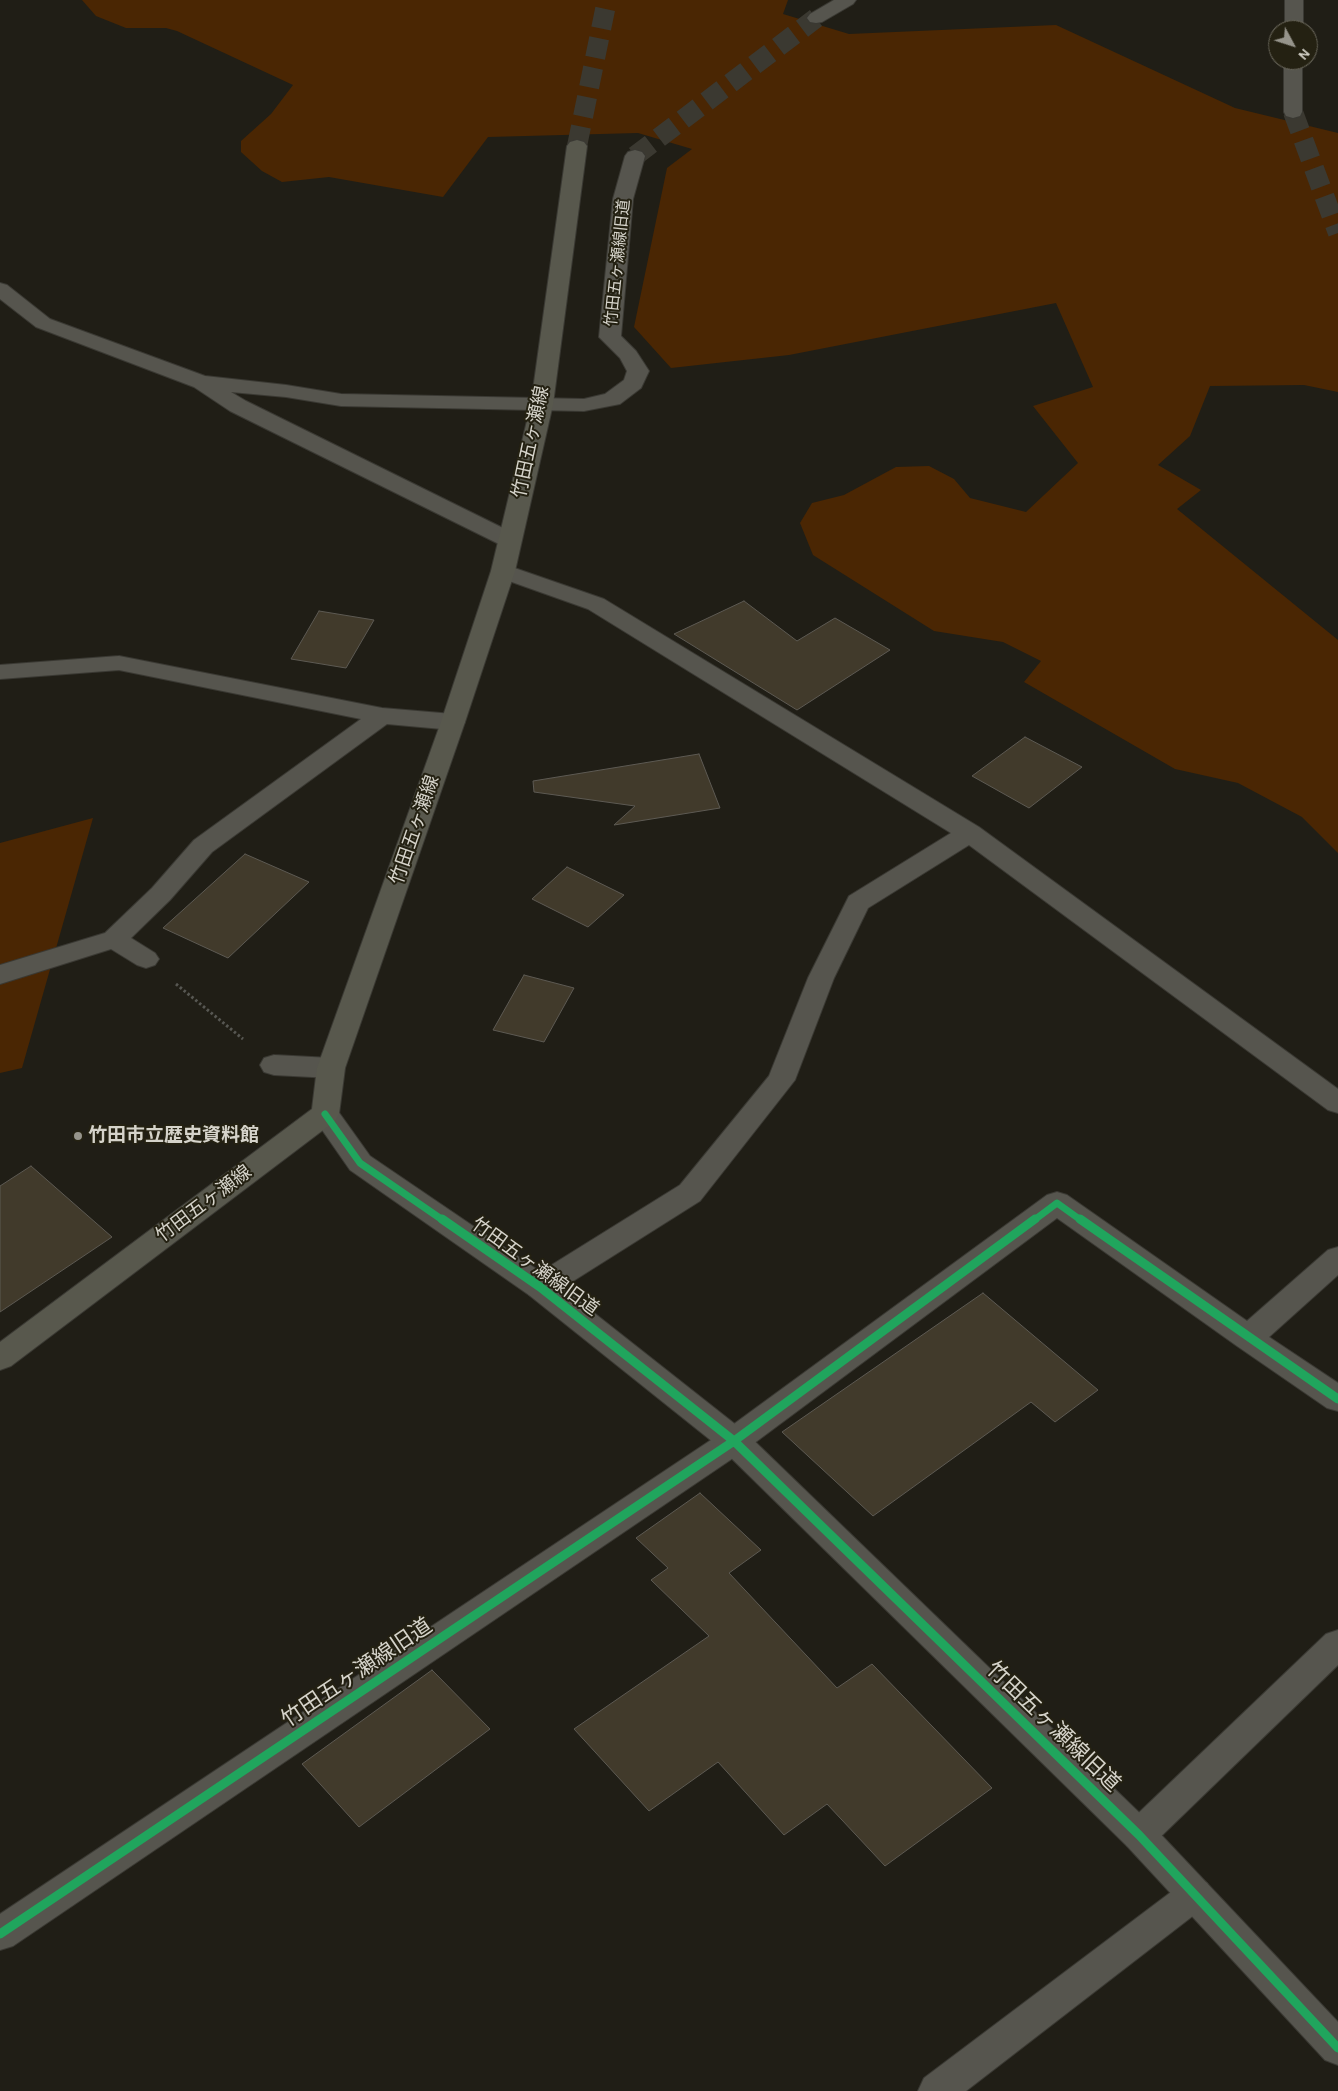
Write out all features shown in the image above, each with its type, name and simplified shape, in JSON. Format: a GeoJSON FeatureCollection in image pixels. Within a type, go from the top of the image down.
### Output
{"type":"FeatureCollection","features":[{"type":"Feature","properties":{"kind":"main road","name":"竹田五ヶ瀬線"},"geometry":{"type":"LineString","coordinates":[[0,1358],[325,1114],[331,1068],[453,722],[503,572],[542,404],[577,146]]}},
{"type":"Feature","properties":{"kind":"street"},"geometry":{"type":"LineString","coordinates":[[816,18],[847,0]]}},
{"type":"Feature","properties":{"kind":"street"},"geometry":{"type":"LineString","coordinates":[[1294,0],[1294,20]]}},
{"type":"Feature","properties":{"kind":"street"},"geometry":{"type":"LineString","coordinates":[[1293,112],[1294,70]]}},
{"type":"Feature","properties":{"kind":"street","name":"竹田五ヶ瀬線旧道"},"geometry":{"type":"LineString","coordinates":[[542,404],[584,405],[612,399],[633,383],[638,371],[629,355],[610,337],[623,199],[635,156]]}},
{"type":"Feature","properties":{"kind":"street"},"geometry":{"type":"LineString","coordinates":[[0,289],[43,323],[202,382],[238,406],[509,540]]}},
{"type":"Feature","properties":{"kind":"street"},"geometry":{"type":"LineString","coordinates":[[202,382],[286,391],[341,400],[542,404]]}},
{"type":"Feature","properties":{"kind":"street"},"geometry":{"type":"LineString","coordinates":[[503,572],[596,604],[970,832],[1338,1103]]}},
{"type":"Feature","properties":{"kind":"street"},"geometry":{"type":"LineString","coordinates":[[0,672],[119,663],[382,716],[453,722]]}},
{"type":"Feature","properties":{"kind":"street"},"geometry":{"type":"LineString","coordinates":[[0,975],[114,939],[161,894],[204,846],[382,716]]}},
{"type":"Feature","properties":{"kind":"street"},"geometry":{"type":"LineString","coordinates":[[540,1287],[690,1193],[781,1080],[821,978],[858,902],[970,832]]}},
{"type":"Feature","properties":{"kind":"street"},"geometry":{"type":"LineString","coordinates":[[114,939],[146,959]]}},
{"type":"Feature","properties":{"kind":"street"},"geometry":{"type":"LineString","coordinates":[[274,1065],[331,1068]]}},
{"type":"Feature","properties":{"kind":"street","name":"竹田五ヶ瀬線旧道"},"geometry":{"type":"LineString","coordinates":[[325,1114],[360,1163],[540,1287],[734,1441],[1139,1835],[1338,2048]]}},
{"type":"Feature","properties":{"kind":"street"},"geometry":{"type":"LineString","coordinates":[[734,1441],[1057,1203],[1248,1338],[1338,1398]]}},
{"type":"Feature","properties":{"kind":"street"},"geometry":{"type":"LineString","coordinates":[[1248,1338],[1338,1258]]}},
{"type":"Feature","properties":{"kind":"street","name":"竹田五ヶ瀬線旧道"},"geometry":{"type":"LineString","coordinates":[[0,1934],[734,1441]]}},
{"type":"Feature","properties":{"kind":"street"},"geometry":{"type":"LineString","coordinates":[[1139,1835],[1338,1644]]}},
{"type":"Feature","properties":{"kind":"street"},"geometry":{"type":"LineString","coordinates":[[937,2091],[1195,1894]]}},
{"type":"Feature","properties":{"kind":"path"},"geometry":{"type":"LineString","coordinates":[[146,959],[274,1065]]}},
{"type":"Feature","properties":{"kind":"shaded area"},"geometry":{"type":"Polygon","coordinates":[[[82,0],[788,0],[783,14],[849,34],[1056,25],[1235,108],[1338,133],[1338,392],[1304,385],[1210,386],[1190,436],[1158,465],[1201,490],[1177,509],[1338,640],[1338,853],[1302,817],[1238,783],[1175,769],[1024,682],[1041,661],[1003,642],[934,631],[813,555],[800,523],[812,503],[844,495],[896,467],[929,466],[954,479],[970,498],[1026,512],[1078,463],[1033,406],[1093,387],[1056,303],[789,355],[671,368],[634,327],[667,168],[692,149],[638,133],[488,137],[443,197],[329,177],[282,182],[262,171],[241,152],[241,141],[271,114],[293,85],[177,31],[166,28],[126,28],[96,16],[82,0]]]}},
{"type":"Feature","properties":{"kind":"shaded area"},"geometry":{"type":"Polygon","coordinates":[[[93,818],[22,1068],[0,1073],[0,843],[93,818]]]}},
{"type":"Feature","properties":{"kind":"building"},"geometry":{"type":"Polygon","coordinates":[[[744,601],[797,641],[835,618],[890,650],[797,710],[674,634],[744,601]]]}},
{"type":"Feature","properties":{"kind":"building"},"geometry":{"type":"Polygon","coordinates":[[[319,611],[374,620],[346,668],[291,659],[319,611]]]}},
{"type":"Feature","properties":{"kind":"building"},"geometry":{"type":"Polygon","coordinates":[[[1025,737],[1082,767],[1029,808],[972,776],[1025,737]]]}},
{"type":"Feature","properties":{"kind":"building"},"geometry":{"type":"Polygon","coordinates":[[[699,754],[720,808],[614,825],[635,806],[534,792],[533,781],[699,754]]]}},
{"type":"Feature","properties":{"kind":"building"},"geometry":{"type":"Polygon","coordinates":[[[245,854],[309,882],[228,958],[163,928],[245,854]]]}},
{"type":"Feature","properties":{"kind":"building"},"geometry":{"type":"Polygon","coordinates":[[[567,867],[624,895],[588,927],[532,899],[567,867]]]}},
{"type":"Feature","properties":{"kind":"building"},"geometry":{"type":"Polygon","coordinates":[[[524,975],[574,988],[544,1042],[493,1030],[524,975]]]}},
{"type":"Feature","properties":{"kind":"building"},"geometry":{"type":"Polygon","coordinates":[[[31,1166],[112,1237],[0,1312],[0,1186],[31,1166]]]}},
{"type":"Feature","properties":{"kind":"building"},"geometry":{"type":"Polygon","coordinates":[[[983,1293],[1098,1390],[1055,1422],[1031,1402],[873,1516],[782,1432],[983,1293]]]}},
{"type":"Feature","properties":{"kind":"building"},"geometry":{"type":"Polygon","coordinates":[[[700,1493],[761,1550],[729,1573],[837,1688],[872,1664],[992,1788],[885,1866],[827,1804],[784,1835],[718,1762],[649,1811],[574,1729],[709,1636],[651,1580],[668,1568],[636,1538],[700,1493]]]}},
{"type":"Feature","properties":{"kind":"building"},"geometry":{"type":"Polygon","coordinates":[[[432,1670],[490,1729],[359,1827],[302,1764],[432,1670]]]}},
{"type":"Feature","properties":{"kind":"tunnel"},"geometry":{"type":"LineString","coordinates":[[577,146],[607,0]]}},
{"type":"Feature","properties":{"kind":"tunnel"},"geometry":{"type":"LineString","coordinates":[[635,156],[816,18]]}},
{"type":"Feature","properties":{"kind":"tunnel"},"geometry":{"type":"LineString","coordinates":[[1293,112],[1338,233]]}},
{"type":"Feature","properties":{"kind":"cycle path"},"geometry":{"type":"LineString","coordinates":[[325,1114],[360,1163],[540,1287],[734,1441],[1139,1835],[1338,2048]]}},
{"type":"Feature","properties":{"kind":"cycle path"},"geometry":{"type":"LineString","coordinates":[[0,1934],[734,1441],[1057,1203],[1338,1399]]}},
{"type":"Feature","properties":{"kind":"place","name":"竹田市立歴史資料館"},"geometry":{"type":"Point","coordinates":[78,1136]}}]}
